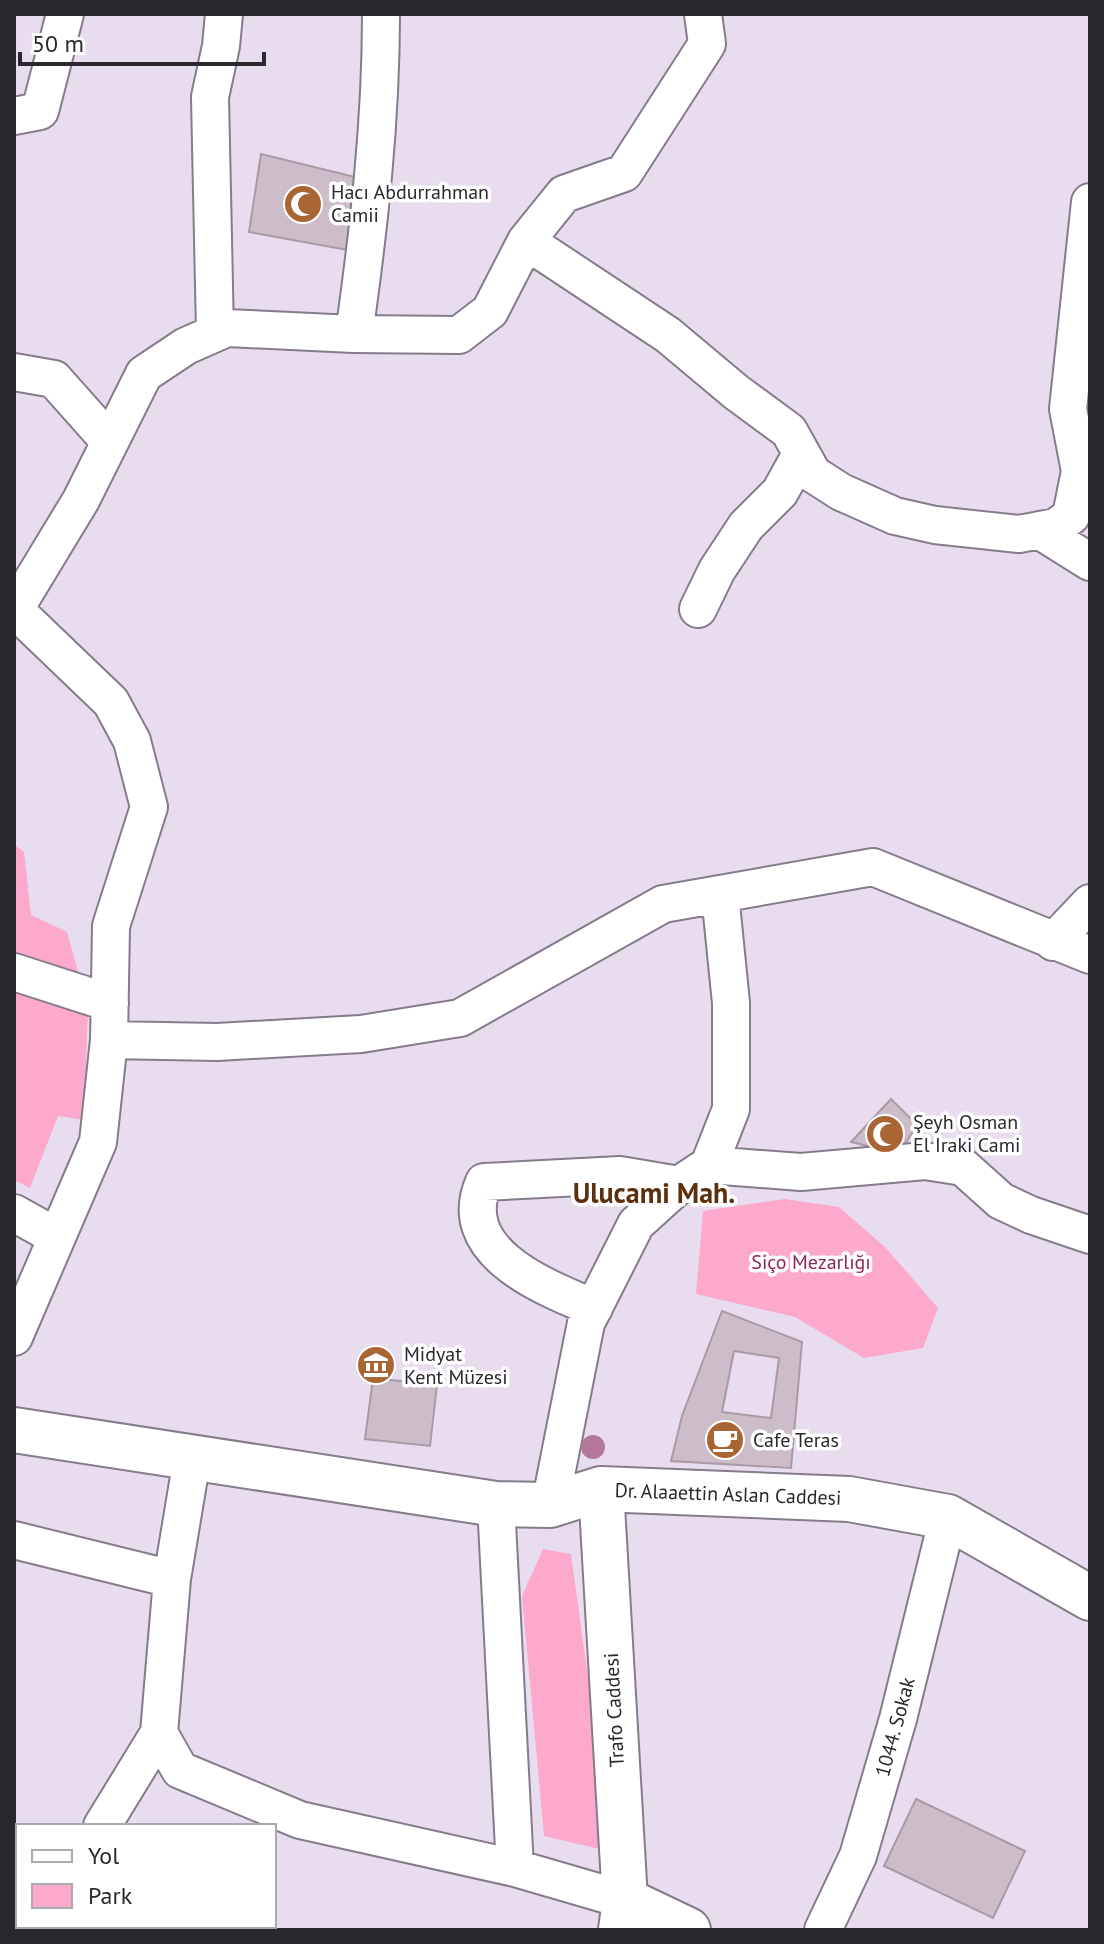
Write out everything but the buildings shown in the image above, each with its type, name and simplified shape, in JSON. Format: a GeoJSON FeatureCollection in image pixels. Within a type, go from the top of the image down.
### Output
{"type":"FeatureCollection","features":[{"type":"Feature","properties":{"kind":"street"},"geometry":{"type":"LineString","coordinates":[[14,116],[40,111],[65,14]]}},
{"type":"Feature","properties":{"kind":"street"},"geometry":{"type":"LineString","coordinates":[[215,333],[210,97],[224,14]]}},
{"type":"Feature","properties":{"kind":"street"},"geometry":{"type":"LineString","coordinates":[[354,334],[371,211],[381,62],[381,14]]}},
{"type":"Feature","properties":{"kind":"street"},"geometry":{"type":"LineString","coordinates":[[14,1337],[98,1142],[109,1040],[111,926],[149,807],[132,741],[111,702],[14,609],[81,500],[144,374],[186,346],[227,328],[459,335],[490,311],[526,241],[564,194],[624,173],[707,44],[703,14]]}},
{"type":"Feature","properties":{"kind":"street"},"geometry":{"type":"LineString","coordinates":[[526,241],[668,335],[789,431],[813,474],[841,492],[895,516],[935,525],[1019,534],[1056,527],[1071,516],[1085,467],[1068,409],[1090,202]]}},
{"type":"Feature","properties":{"kind":"street"},"geometry":{"type":"LineString","coordinates":[[14,372],[54,379],[110,442]]}},
{"type":"Feature","properties":{"kind":"street"},"geometry":{"type":"LineString","coordinates":[[698,609],[717,570],[746,526],[780,492],[801,454]]}},
{"type":"Feature","properties":{"kind":"street"},"geometry":{"type":"LineString","coordinates":[[1039,530],[1090,562]]}},
{"type":"Feature","properties":{"kind":"street"},"geometry":{"type":"LineString","coordinates":[[109,1040],[217,1042],[361,1034],[460,1018],[663,904],[873,867],[1090,955]]}},
{"type":"Feature","properties":{"kind":"street"},"geometry":{"type":"LineString","coordinates":[[550,1505],[583,1338],[594,1308],[636,1224],[679,1185],[709,1165],[731,1109],[731,1003],[720,894]]}},
{"type":"Feature","properties":{"kind":"street"},"geometry":{"type":"LineString","coordinates":[[1053,942],[1090,903]]}},
{"type":"Feature","properties":{"kind":"street"},"geometry":{"type":"LineString","coordinates":[[14,972],[110,1003]]}},
{"type":"Feature","properties":{"kind":"street"},"geometry":{"type":"LineString","coordinates":[[709,1165],[801,1172],[925,1161],[963,1167],[1001,1201],[1031,1215],[1090,1233]]}},
{"type":"Feature","properties":{"kind":"street"},"geometry":{"type":"LineString","coordinates":[[594,1308],[532,1281],[500,1255],[479,1227],[478,1195],[484,1182],[620,1175],[679,1185]]}},
{"type":"Feature","properties":{"kind":"street"},"geometry":{"type":"LineString","coordinates":[[14,1213],[57,1237]]}},
{"type":"Feature","properties":{"kind":"street","name":"Dr. Alaaettin Aslan Caddesi"},"geometry":{"type":"LineString","coordinates":[[14,1430],[496,1504],[550,1505],[601,1489],[849,1499],[948,1517],[1090,1598]]}},
{"type":"Feature","properties":{"kind":"street"},"geometry":{"type":"LineString","coordinates":[[103,1824],[159,1733],[172,1579],[192,1459]]}},
{"type":"Feature","properties":{"kind":"street","name":"Trafo Caddesi"},"geometry":{"type":"LineString","coordinates":[[601,1489],[623,1915]]}},
{"type":"Feature","properties":{"kind":"street"},"geometry":{"type":"LineString","coordinates":[[496,1504],[515,1868]]}},
{"type":"Feature","properties":{"kind":"street","name":"1044. Sokak"},"geometry":{"type":"LineString","coordinates":[[823,1930],[858,1856],[898,1719],[948,1517]]}},
{"type":"Feature","properties":{"kind":"street"},"geometry":{"type":"LineString","coordinates":[[14,1540],[172,1579]]}},
{"type":"Feature","properties":{"kind":"street"},"geometry":{"type":"LineString","coordinates":[[159,1733],[180,1770],[300,1820],[515,1868],[623,1915],[688,1930]]}},
{"type":"Feature","properties":{"kind":"green space"},"geometry":{"type":"Polygon","coordinates":[[[14,844],[24,852],[31,915],[67,932],[82,986],[14,962],[14,844]]]}},
{"type":"Feature","properties":{"kind":"green space"},"geometry":{"type":"Polygon","coordinates":[[[14,989],[88,1009],[84,1120],[58,1116],[30,1188],[14,1180],[14,989]]]}},
{"type":"Feature","properties":{"kind":"green space","name":"Siço Mezarlığı"},"geometry":{"type":"Polygon","coordinates":[[[785,1199],[839,1207],[886,1248],[938,1308],[923,1348],[864,1358],[795,1317],[696,1294],[703,1211],[785,1199]]]}},
{"type":"Feature","properties":{"kind":"green space"},"geometry":{"type":"Polygon","coordinates":[[[543,1549],[571,1554],[612,1852],[544,1836],[522,1596],[543,1549]]]}},
{"type":"Feature","properties":{"kind":"place","name":"Hacı Abdurrahman Camii"},"geometry":{"type":"Point","coordinates":[303,204]}},
{"type":"Feature","properties":{"kind":"place","name":"Şeyh Osman El Iraki Cami"},"geometry":{"type":"Point","coordinates":[885,1134]}},
{"type":"Feature","properties":{"kind":"place","name":"Midyat Kent Müzesi"},"geometry":{"type":"Point","coordinates":[376,1365]}},
{"type":"Feature","properties":{"kind":"place","name":"Cafe Teras"},"geometry":{"type":"Point","coordinates":[725,1440]}},
{"type":"Feature","properties":{"kind":"district","name":"Ulucami Mah."},"geometry":{"type":"Point","coordinates":[654,1193]}}]}
